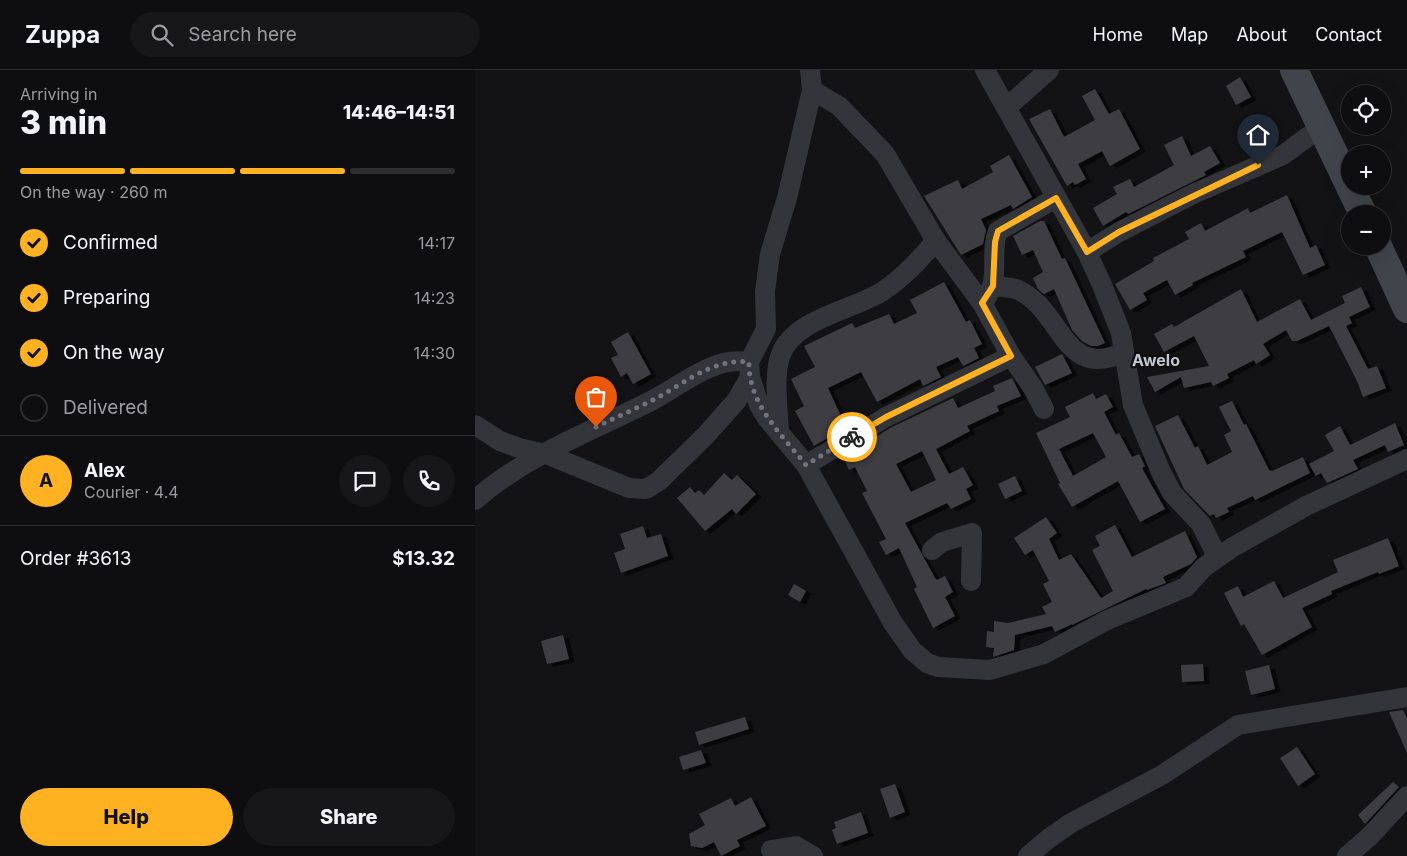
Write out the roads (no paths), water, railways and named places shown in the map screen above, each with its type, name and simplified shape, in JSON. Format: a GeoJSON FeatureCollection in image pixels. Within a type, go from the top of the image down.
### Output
{"type":"FeatureCollection","features":[{"type":"Feature","properties":{"kind":"street"},"geometry":{"type":"LineString","coordinates":[[985,70],[1087,252],[1121,333],[1133,405],[1157,464],[1172,493],[1201,524],[1217,556]]}},
{"type":"Feature","properties":{"kind":"street"},"geometry":{"type":"LineString","coordinates":[[1006,108],[1049,70]]}},
{"type":"Feature","properties":{"kind":"street"},"geometry":{"type":"LineString","coordinates":[[1294,70],[1359,205]]}},
{"type":"Feature","properties":{"kind":"street"},"geometry":{"type":"LineString","coordinates":[[811,80],[879,146],[937,241],[982,303],[1011,356],[1033,388],[1044,409]]}},
{"type":"Feature","properties":{"kind":"street"},"geometry":{"type":"LineString","coordinates":[[475,426],[505,443],[546,454],[629,488],[649,487],[659,481],[717,423],[743,392],[749,369],[766,329],[766,278],[770,254],[787,198],[811,80]]}},
{"type":"Feature","properties":{"kind":"street"},"geometry":{"type":"LineString","coordinates":[[1087,252],[1119,232],[1193,194],[1283,155],[1321,127]]}},
{"type":"Feature","properties":{"kind":"street"},"geometry":{"type":"LineString","coordinates":[[982,303],[993,286],[995,242],[998,231],[1056,198]]}},
{"type":"Feature","properties":{"kind":"street"},"geometry":{"type":"LineString","coordinates":[[779,431],[778,361],[786,345],[796,334],[816,322],[881,292],[902,277],[937,241]]}},
{"type":"Feature","properties":{"kind":"street"},"geometry":{"type":"LineString","coordinates":[[1382,255],[1407,309]]}},
{"type":"Feature","properties":{"kind":"street"},"geometry":{"type":"LineString","coordinates":[[993,286],[1015,289],[1039,305],[1070,347],[1081,356],[1091,361],[1124,352]]}},
{"type":"Feature","properties":{"kind":"street"},"geometry":{"type":"LineString","coordinates":[[806,465],[886,417],[1011,356]]}},
{"type":"Feature","properties":{"kind":"street"},"geometry":{"type":"LineString","coordinates":[[475,500],[499,480],[712,366],[731,361],[749,369]]}},
{"type":"Feature","properties":{"kind":"street"},"geometry":{"type":"LineString","coordinates":[[749,369],[759,405],[806,465],[893,623],[919,658],[939,667],[990,670],[1044,654],[1107,620],[1186,587],[1217,556],[1306,506],[1407,458]]}},
{"type":"Feature","properties":{"kind":"street"},"geometry":{"type":"LineString","coordinates":[[932,550],[943,542],[972,533],[971,581]]}},
{"type":"Feature","properties":{"kind":"street"},"geometry":{"type":"LineString","coordinates":[[1028,856],[1071,823],[1162,775],[1238,725],[1407,697]]}},
{"type":"Feature","properties":{"kind":"street"},"geometry":{"type":"LineString","coordinates":[[1347,856],[1407,796]]}},
{"type":"Feature","properties":{"kind":"street"},"geometry":{"type":"LineString","coordinates":[[771,850],[800,847],[813,856]]}},
{"type":"Feature","properties":{"kind":"district","name":"Awelo"},"geometry":{"type":"Point","coordinates":[1156,360]}}]}
